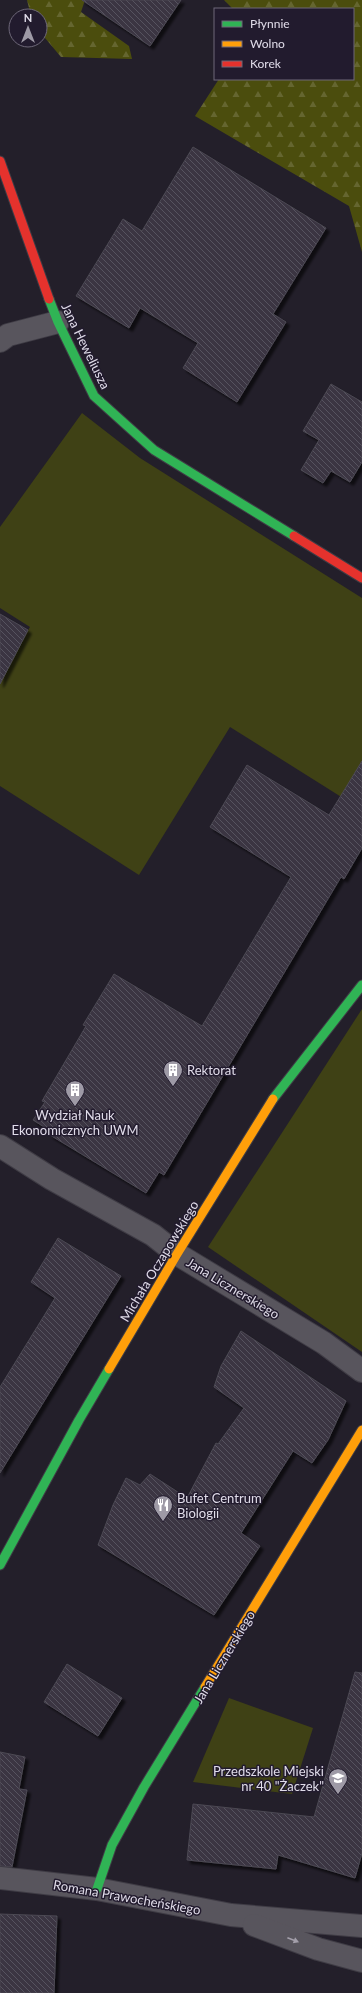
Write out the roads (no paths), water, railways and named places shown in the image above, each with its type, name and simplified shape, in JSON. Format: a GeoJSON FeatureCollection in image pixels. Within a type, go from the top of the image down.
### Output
{"type":"FeatureCollection","features":[{"type":"Feature","properties":{"kind":"street","name":"Jana Heweliusza"},"geometry":{"type":"LineString","coordinates":[[0,161],[22,226],[58,322],[94,396],[154,450],[362,578]]}},
{"type":"Feature","properties":{"kind":"street"},"geometry":{"type":"LineString","coordinates":[[0,342],[8,335],[58,322]]}},
{"type":"Feature","properties":{"kind":"street","name":"Michała Oczapowskiego"},"geometry":{"type":"LineString","coordinates":[[0,1565],[79,1420],[177,1254],[279,1090],[362,985]]}},
{"type":"Feature","properties":{"kind":"street","name":"Jana Licznerskiego"},"geometry":{"type":"LineString","coordinates":[[0,1146],[52,1179],[153,1235],[177,1254],[324,1343],[362,1370]]}},
{"type":"Feature","properties":{"kind":"street","name":"Jana Licznerskiego"},"geometry":{"type":"LineString","coordinates":[[97,1889],[112,1845],[144,1787],[362,1430]]}},
{"type":"Feature","properties":{"kind":"street","name":"Romana Prawocheńskiego"},"geometry":{"type":"LineString","coordinates":[[0,1878],[97,1889],[231,1915],[362,1926]]}},
{"type":"Feature","properties":{"kind":"street","name":"Romana Prawocheńskiego"},"geometry":{"type":"LineString","coordinates":[[231,1915],[318,1949],[362,1961]]}},
{"type":"Feature","properties":{"kind":"place","name":"Rektorat"},"geometry":{"type":"Point","coordinates":[173,1087]}},
{"type":"Feature","properties":{"kind":"place","name":"Wydział Nauk Ekonomicznych UWM"},"geometry":{"type":"Point","coordinates":[75,1107]}},
{"type":"Feature","properties":{"kind":"place","name":"Bufet Centrum Biologii"},"geometry":{"type":"Point","coordinates":[163,1522]}},
{"type":"Feature","properties":{"kind":"place","name":"Przedszkole Miejski nr 40 \"Żaczek\""},"geometry":{"type":"Point","coordinates":[338,1795]}}]}
